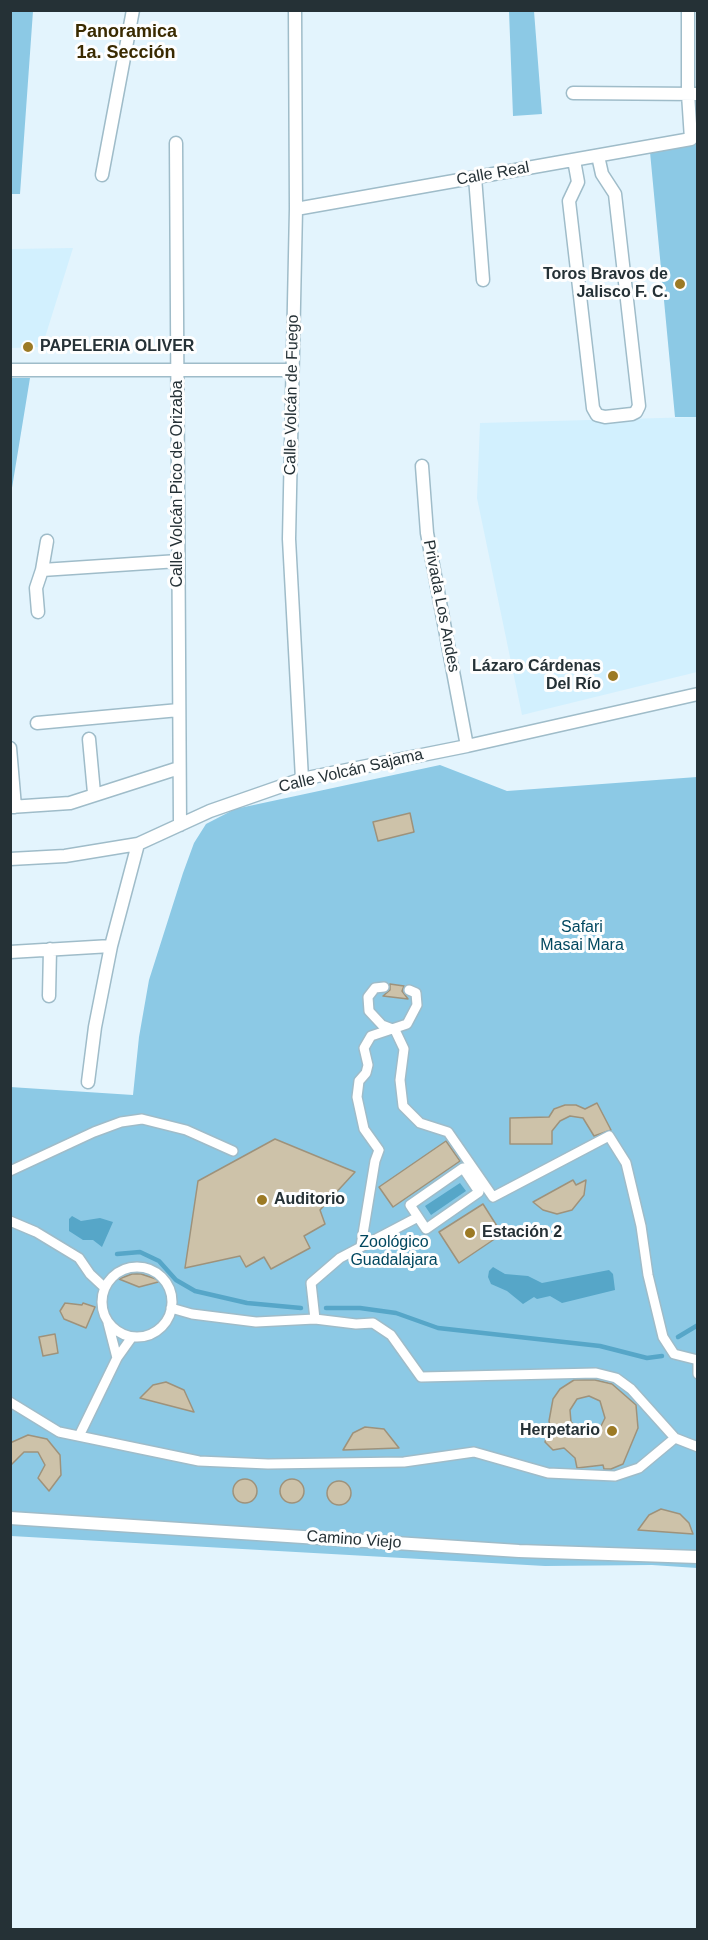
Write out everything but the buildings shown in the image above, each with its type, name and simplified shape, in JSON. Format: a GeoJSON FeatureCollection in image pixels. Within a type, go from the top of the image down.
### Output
{"type":"FeatureCollection","features":[{"type":"Feature","properties":{"kind":"street"},"geometry":{"type":"LineString","coordinates":[[102,175],[133,10]]}},
{"type":"Feature","properties":{"kind":"street","name":"Calle Volcán de Fuego"},"geometry":{"type":"LineString","coordinates":[[295,10],[296,209],[290,539],[302,779]]}},
{"type":"Feature","properties":{"kind":"street"},"geometry":{"type":"LineString","coordinates":[[573,93],[693,94],[688,10]]}},
{"type":"Feature","properties":{"kind":"street","name":"Calle Real"},"geometry":{"type":"LineString","coordinates":[[296,209],[691,139],[693,94]]}},
{"type":"Feature","properties":{"kind":"street","name":"Calle Volcán Pico de Orizaba"},"geometry":{"type":"LineString","coordinates":[[176,143],[180,825]]}},
{"type":"Feature","properties":{"kind":"street"},"geometry":{"type":"LineString","coordinates":[[574,160],[578,182],[569,201],[593,408],[597,415],[605,417],[632,414],[639,406],[615,194],[602,174],[598,156]]}},
{"type":"Feature","properties":{"kind":"street"},"geometry":{"type":"LineString","coordinates":[[475,177],[483,279]]}},
{"type":"Feature","properties":{"kind":"street"},"geometry":{"type":"LineString","coordinates":[[10,370],[292,370]]}},
{"type":"Feature","properties":{"kind":"street","name":"Privada Los Andes"},"geometry":{"type":"LineString","coordinates":[[422,466],[427,532],[467,746]]}},
{"type":"Feature","properties":{"kind":"street"},"geometry":{"type":"LineString","coordinates":[[38,612],[36,588],[47,541]]}},
{"type":"Feature","properties":{"kind":"street"},"geometry":{"type":"LineString","coordinates":[[42,570],[178,561]]}},
{"type":"Feature","properties":{"kind":"street","name":"Calle Volcán Sajama"},"geometry":{"type":"LineString","coordinates":[[10,859],[65,856],[138,844],[210,811],[302,779],[467,746],[698,694]]}},
{"type":"Feature","properties":{"kind":"street"},"geometry":{"type":"LineString","coordinates":[[37,723],[179,710]]}},
{"type":"Feature","properties":{"kind":"street"},"geometry":{"type":"LineString","coordinates":[[89,739],[94,793]]}},
{"type":"Feature","properties":{"kind":"street"},"geometry":{"type":"LineString","coordinates":[[10,747],[13,807],[70,803],[94,793],[179,768]]}},
{"type":"Feature","properties":{"kind":"street"},"geometry":{"type":"LineString","coordinates":[[88,1082],[95,1028],[111,946],[138,844]]}},
{"type":"Feature","properties":{"kind":"street"},"geometry":{"type":"LineString","coordinates":[[10,952],[111,946]]}},
{"type":"Feature","properties":{"kind":"street"},"geometry":{"type":"LineString","coordinates":[[49,996],[50,949]]}},
{"type":"Feature","properties":{"kind":"street"},"geometry":{"type":"LineString","coordinates":[[384,987],[375,988],[368,998],[369,1011],[382,1025],[395,1030],[404,1048],[400,1080],[403,1106],[420,1123],[448,1132],[475,1178],[479,1192],[426,1229],[410,1205],[463,1168],[475,1178],[493,1197],[609,1136],[626,1163],[663,1337],[674,1354],[698,1361],[698,1374]]}},
{"type":"Feature","properties":{"kind":"street"},"geometry":{"type":"LineString","coordinates":[[361,1246],[375,1161],[379,1150],[364,1129],[360,1117],[358,1080],[366,1073],[368,1065],[364,1048],[371,1036],[395,1030],[407,1023],[417,1005],[416,993],[409,990]]}},
{"type":"Feature","properties":{"kind":"street"},"geometry":{"type":"LineString","coordinates":[[10,1171],[103,1129],[121,1122],[142,1119],[186,1130],[233,1151]]}},
{"type":"Feature","properties":{"kind":"street"},"geometry":{"type":"LineString","coordinates":[[315,1319],[311,1283],[340,1258],[418,1217]]}},
{"type":"Feature","properties":{"kind":"street"},"geometry":{"type":"LineString","coordinates":[[10,1221],[36,1232],[79,1258],[90,1274],[105,1288]]}},
{"type":"Feature","properties":{"kind":"street"},"geometry":{"type":"LineString","coordinates":[[107,1319],[122,1334],[132,1336],[143,1336],[162,1327],[171,1308],[168,1286],[161,1277],[142,1267],[120,1272],[105,1288],[102,1298],[107,1319],[117,1358]]}},
{"type":"Feature","properties":{"kind":"street"},"geometry":{"type":"LineString","coordinates":[[171,1308],[192,1314],[256,1322],[315,1319],[356,1324],[373,1323],[391,1335],[421,1377],[596,1372],[616,1378],[631,1389],[675,1438],[698,1447]]}},
{"type":"Feature","properties":{"kind":"street"},"geometry":{"type":"LineString","coordinates":[[79,1436],[117,1358],[132,1336]]}},
{"type":"Feature","properties":{"kind":"street"},"geometry":{"type":"LineString","coordinates":[[10,1402],[59,1432],[199,1461],[268,1464],[395,1462],[474,1452],[548,1473],[615,1476],[639,1468],[675,1438]]}},
{"type":"Feature","properties":{"kind":"street","name":"Camino Viejo"},"geometry":{"type":"LineString","coordinates":[[10,1518],[519,1551],[698,1557]]}},
{"type":"Feature","properties":{"kind":"shaded area"},"geometry":{"type":"Polygon","coordinates":[[[73,248],[42,347],[11,348],[11,249],[73,248]]]}},
{"type":"Feature","properties":{"kind":"shaded area"},"geometry":{"type":"Polygon","coordinates":[[[697,417],[697,672],[522,715],[477,498],[480,423],[697,417]]]}},
{"type":"Feature","properties":{"kind":"shaded area"},"geometry":{"type":"Polygon","coordinates":[[[460,1183],[466,1191],[431,1215],[425,1206],[460,1183]]]}},
{"type":"Feature","properties":{"kind":"shaded area"},"geometry":{"type":"Polygon","coordinates":[[[72,1216],[81,1221],[100,1218],[113,1222],[102,1247],[93,1240],[83,1240],[69,1231],[69,1219],[72,1216]]]}},
{"type":"Feature","properties":{"kind":"shaded area"},"geometry":{"type":"Polygon","coordinates":[[[493,1267],[505,1274],[528,1276],[542,1283],[609,1270],[613,1274],[615,1290],[562,1303],[550,1296],[537,1299],[534,1297],[523,1304],[507,1291],[491,1284],[488,1277],[493,1267]]]}},
{"type":"Feature","properties":{"kind":"green space"},"geometry":{"type":"Polygon","coordinates":[[[10,11],[33,11],[20,194],[11,194],[10,11]]]}},
{"type":"Feature","properties":{"kind":"green space"},"geometry":{"type":"Polygon","coordinates":[[[509,11],[534,11],[542,114],[513,116],[509,11]]]}},
{"type":"Feature","properties":{"kind":"green space","name":"Toros Bravos de Jalisco F. C."},"geometry":{"type":"Polygon","coordinates":[[[697,143],[697,417],[675,417],[650,152],[697,143]]]}},
{"type":"Feature","properties":{"kind":"green space"},"geometry":{"type":"Polygon","coordinates":[[[10,378],[30,378],[11,494],[10,378]]]}},
{"type":"Feature","properties":{"kind":"green space","name":"Zoológico Guadalajara"},"geometry":{"type":"Polygon","coordinates":[[[440,765],[507,791],[697,777],[697,1568],[652,1565],[545,1566],[11,1536],[10,1087],[133,1095],[139,1037],[149,980],[183,873],[194,843],[206,824],[235,809],[440,765]]]}},
{"type":"Feature","properties":{"kind":"waterway"},"geometry":{"type":"LineString","coordinates":[[117,1254],[140,1252],[159,1261],[176,1280],[195,1291],[247,1303],[301,1308]]}},
{"type":"Feature","properties":{"kind":"waterway"},"geometry":{"type":"LineString","coordinates":[[326,1308],[360,1308],[396,1313],[438,1328],[600,1346],[647,1358],[662,1356]]}},
{"type":"Feature","properties":{"kind":"waterway"},"geometry":{"type":"LineString","coordinates":[[678,1337],[698,1325]]}},
{"type":"Feature","properties":{"kind":"place","name":"Toros Bravos de Jalisco F. C."},"geometry":{"type":"Point","coordinates":[680,284]}},
{"type":"Feature","properties":{"kind":"place","name":"PAPELERIA OLIVER"},"geometry":{"type":"Point","coordinates":[28,347]}},
{"type":"Feature","properties":{"kind":"place","name":"Lázaro Cárdenas Del Río"},"geometry":{"type":"Point","coordinates":[613,676]}},
{"type":"Feature","properties":{"kind":"place","name":"Auditorio"},"geometry":{"type":"Point","coordinates":[262,1200]}},
{"type":"Feature","properties":{"kind":"place","name":"Estación 2"},"geometry":{"type":"Point","coordinates":[470,1233]}},
{"type":"Feature","properties":{"kind":"place","name":"Herpetario"},"geometry":{"type":"Point","coordinates":[612,1431]}},
{"type":"Feature","properties":{"kind":"district","name":"Panoramica 1a. Sección"},"geometry":{"type":"Point","coordinates":[126,42]}},
{"type":"Feature","properties":{"kind":"park label","name":"Safari Masai Mara"},"geometry":{"type":"Point","coordinates":[582,937]}}]}
